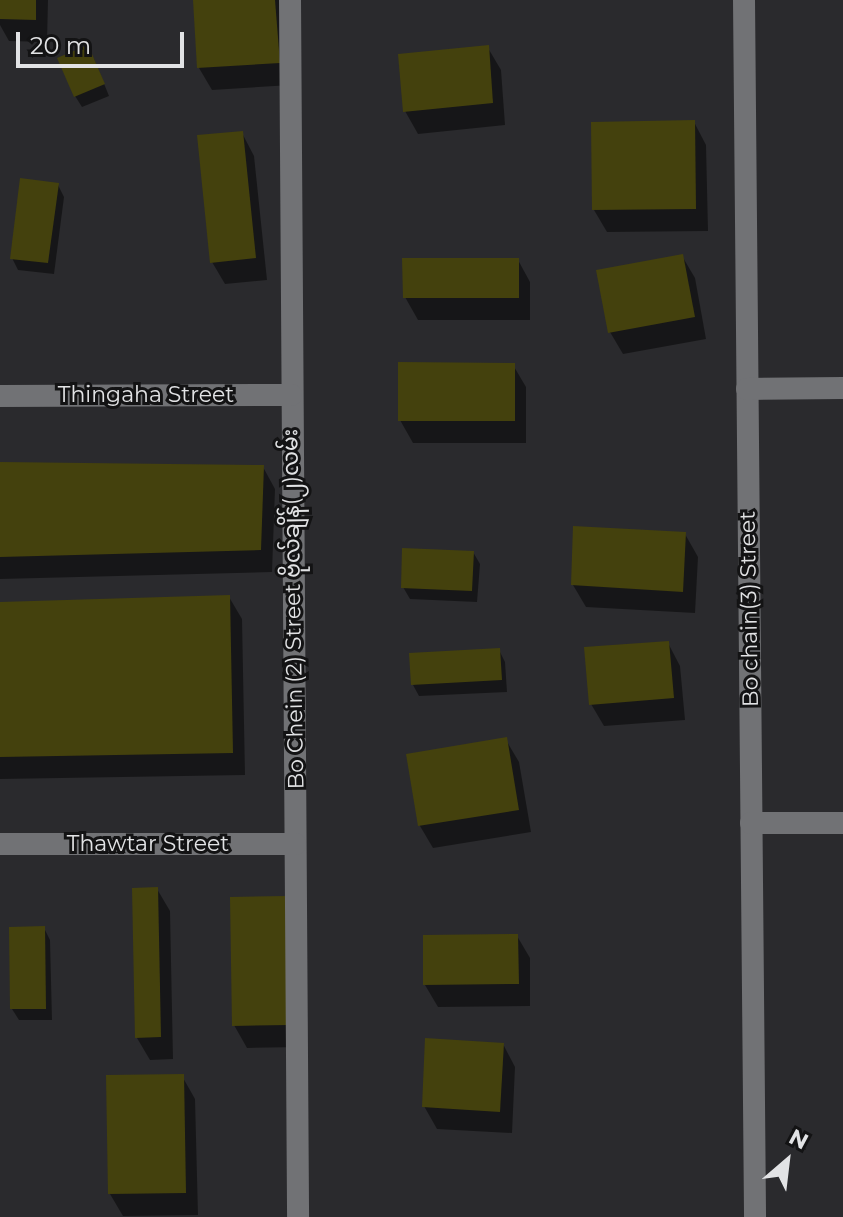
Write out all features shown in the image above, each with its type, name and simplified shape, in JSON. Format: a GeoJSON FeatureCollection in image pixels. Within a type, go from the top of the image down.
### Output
{"type":"FeatureCollection","features":[{"type":"Feature","properties":{"kind":"street","name":"Bo Chein (2) Street ဗိုလ်ချိန်(၂)လမ်း"},"geometry":{"type":"LineString","coordinates":[[290,0],[298,1217]]}},
{"type":"Feature","properties":{"kind":"street","name":"Bo chain(3) Street"},"geometry":{"type":"LineString","coordinates":[[744,0],[755,1217]]}},
{"type":"Feature","properties":{"kind":"street"},"geometry":{"type":"LineString","coordinates":[[747,389],[843,388]]}},
{"type":"Feature","properties":{"kind":"street","name":"Thingaha Street"},"geometry":{"type":"LineString","coordinates":[[0,396],[291,395]]}},
{"type":"Feature","properties":{"kind":"street"},"geometry":{"type":"LineString","coordinates":[[751,823],[843,823]]}},
{"type":"Feature","properties":{"kind":"street","name":"Thawtar Street"},"geometry":{"type":"LineString","coordinates":[[0,844],[295,844]]}},
{"type":"Feature","properties":{"kind":"building"},"geometry":{"type":"Polygon","coordinates":[[[0,0],[36,0],[36,20],[0,19],[0,0]]]}},
{"type":"Feature","properties":{"kind":"building"},"geometry":{"type":"Polygon","coordinates":[[[193,0],[275,0],[280,63],[197,68],[193,0]]]}},
{"type":"Feature","properties":{"kind":"building"},"geometry":{"type":"Polygon","coordinates":[[[88,45],[105,84],[74,97],[57,58],[88,45]]]}},
{"type":"Feature","properties":{"kind":"building"},"geometry":{"type":"Polygon","coordinates":[[[489,45],[493,103],[403,112],[398,54],[489,45]]]}},
{"type":"Feature","properties":{"kind":"building"},"geometry":{"type":"Polygon","coordinates":[[[695,120],[696,209],[592,210],[591,122],[695,120]]]}},
{"type":"Feature","properties":{"kind":"building"},"geometry":{"type":"Polygon","coordinates":[[[243,131],[256,258],[210,263],[197,135],[243,131]]]}},
{"type":"Feature","properties":{"kind":"building"},"geometry":{"type":"Polygon","coordinates":[[[20,178],[59,183],[48,263],[10,259],[20,178]]]}},
{"type":"Feature","properties":{"kind":"building"},"geometry":{"type":"Polygon","coordinates":[[[683,254],[695,317],[608,333],[596,270],[683,254]]]}},
{"type":"Feature","properties":{"kind":"building"},"geometry":{"type":"Polygon","coordinates":[[[402,258],[519,258],[519,298],[403,298],[402,258]]]}},
{"type":"Feature","properties":{"kind":"building"},"geometry":{"type":"Polygon","coordinates":[[[398,362],[515,363],[515,421],[398,421],[398,362]]]}},
{"type":"Feature","properties":{"kind":"building"},"geometry":{"type":"Polygon","coordinates":[[[0,462],[264,465],[261,550],[0,557],[0,462]]]}},
{"type":"Feature","properties":{"kind":"building"},"geometry":{"type":"Polygon","coordinates":[[[573,526],[686,532],[683,592],[571,585],[573,526]]]}},
{"type":"Feature","properties":{"kind":"building"},"geometry":{"type":"Polygon","coordinates":[[[402,548],[474,551],[472,591],[401,588],[402,548]]]}},
{"type":"Feature","properties":{"kind":"building"},"geometry":{"type":"Polygon","coordinates":[[[230,595],[233,753],[0,757],[0,602],[230,595]]]}},
{"type":"Feature","properties":{"kind":"building"},"geometry":{"type":"Polygon","coordinates":[[[669,641],[674,698],[589,705],[584,647],[669,641]]]}},
{"type":"Feature","properties":{"kind":"building"},"geometry":{"type":"Polygon","coordinates":[[[500,648],[502,680],[411,685],[409,653],[500,648]]]}},
{"type":"Feature","properties":{"kind":"building"},"geometry":{"type":"Polygon","coordinates":[[[507,737],[519,810],[418,826],[406,754],[507,737]]]}},
{"type":"Feature","properties":{"kind":"building"},"geometry":{"type":"Polygon","coordinates":[[[158,887],[161,1037],[135,1038],[132,888],[158,887]]]}},
{"type":"Feature","properties":{"kind":"building"},"geometry":{"type":"Polygon","coordinates":[[[287,896],[289,1025],[232,1026],[230,897],[287,896]]]}},
{"type":"Feature","properties":{"kind":"building"},"geometry":{"type":"Polygon","coordinates":[[[45,926],[46,1009],[10,1009],[9,927],[45,926]]]}},
{"type":"Feature","properties":{"kind":"building"},"geometry":{"type":"Polygon","coordinates":[[[518,934],[519,984],[423,985],[423,935],[518,934]]]}},
{"type":"Feature","properties":{"kind":"building"},"geometry":{"type":"Polygon","coordinates":[[[425,1038],[504,1043],[500,1112],[422,1107],[425,1038]]]}},
{"type":"Feature","properties":{"kind":"building"},"geometry":{"type":"Polygon","coordinates":[[[184,1074],[186,1193],[108,1194],[106,1075],[184,1074]]]}}]}
